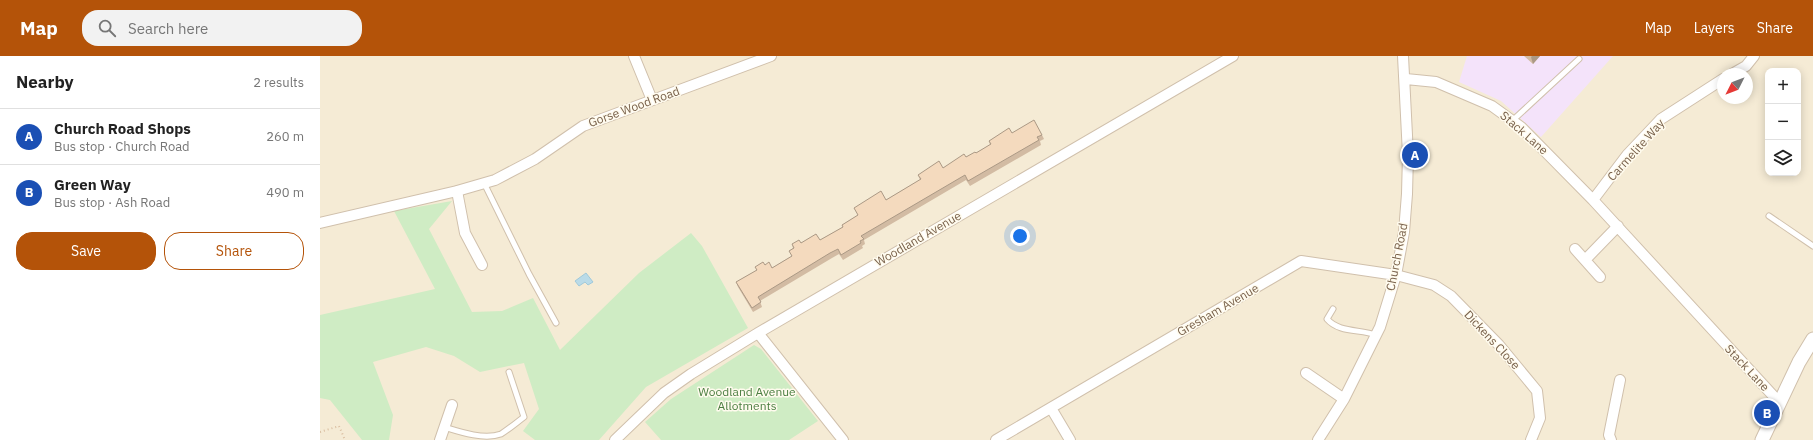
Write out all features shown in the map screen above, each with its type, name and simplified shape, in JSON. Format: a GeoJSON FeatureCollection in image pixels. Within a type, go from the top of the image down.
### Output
{"type":"FeatureCollection","features":[{"type":"Feature","properties":{"kind":"street"},"geometry":{"type":"LineString","coordinates":[[634,56],[652,100]]}},
{"type":"Feature","properties":{"kind":"street","name":"Gorse Wood Road"},"geometry":{"type":"LineString","coordinates":[[320,223],[457,191],[495,180],[535,159],[583,126],[771,56]]}},
{"type":"Feature","properties":{"kind":"street","name":"Woodland Avenue"},"geometry":{"type":"LineString","coordinates":[[615,440],[664,393],[691,374],[758,333],[1233,56]]}},
{"type":"Feature","properties":{"kind":"street","name":"Church Road"},"geometry":{"type":"LineString","coordinates":[[1318,440],[1344,399],[1376,335],[1396,275],[1404,232],[1407,194],[1408,155],[1406,79],[1403,56]]}},
{"type":"Feature","properties":{"kind":"street"},"geometry":{"type":"LineString","coordinates":[[1742,68],[1754,56]]}},
{"type":"Feature","properties":{"kind":"street","name":"Stack Lane"},"geometry":{"type":"LineString","coordinates":[[1406,79],[1436,82],[1492,106],[1520,127],[1594,200],[1779,402]]}},
{"type":"Feature","properties":{"kind":"street","name":"Carmelite Way"},"geometry":{"type":"LineString","coordinates":[[1594,200],[1627,155],[1661,119],[1717,84]]}},
{"type":"Feature","properties":{"kind":"street"},"geometry":{"type":"LineString","coordinates":[[457,191],[465,233],[482,265]]}},
{"type":"Feature","properties":{"kind":"street"},"geometry":{"type":"LineString","coordinates":[[1585,260],[1618,226]]}},
{"type":"Feature","properties":{"kind":"street"},"geometry":{"type":"LineString","coordinates":[[1575,249],[1600,277]]}},
{"type":"Feature","properties":{"kind":"street","name":"Gresham Avenue"},"geometry":{"type":"LineString","coordinates":[[996,440],[1301,261],[1396,275]]}},
{"type":"Feature","properties":{"kind":"street","name":"Dickens Close"},"geometry":{"type":"LineString","coordinates":[[1396,275],[1434,285],[1451,296],[1499,345],[1537,391],[1540,418],[1532,440]]}},
{"type":"Feature","properties":{"kind":"street"},"geometry":{"type":"LineString","coordinates":[[758,333],[843,440]]}},
{"type":"Feature","properties":{"kind":"street"},"geometry":{"type":"LineString","coordinates":[[1762,440],[1799,362],[1813,339]]}},
{"type":"Feature","properties":{"kind":"street"},"geometry":{"type":"LineString","coordinates":[[1306,373],[1344,399]]}},
{"type":"Feature","properties":{"kind":"street"},"geometry":{"type":"LineString","coordinates":[[1611,440],[1609,435],[1620,380]]}},
{"type":"Feature","properties":{"kind":"street"},"geometry":{"type":"LineString","coordinates":[[440,440],[452,405]]}},
{"type":"Feature","properties":{"kind":"street"},"geometry":{"type":"LineString","coordinates":[[1051,408],[1070,440]]}},
{"type":"Feature","properties":{"kind":"lane"},"geometry":{"type":"LineString","coordinates":[[1512,121],[1579,59]]}},
{"type":"Feature","properties":{"kind":"lane"},"geometry":{"type":"LineString","coordinates":[[484,183],[529,274],[556,323]]}},
{"type":"Feature","properties":{"kind":"lane"},"geometry":{"type":"LineString","coordinates":[[1769,216],[1813,246]]}},
{"type":"Feature","properties":{"kind":"lane"},"geometry":{"type":"LineString","coordinates":[[1333,308],[1327,319],[1334,326],[1341,329],[1362,331],[1376,335]]}},
{"type":"Feature","properties":{"kind":"lane"},"geometry":{"type":"LineString","coordinates":[[444,426],[465,434],[492,438],[500,435],[524,418],[509,372]]}},
{"type":"Feature","properties":{"kind":"path"},"geometry":{"type":"LineString","coordinates":[[320,432],[339,426],[345,440]]}},
{"type":"Feature","properties":{"kind":"shaded area"},"geometry":{"type":"Polygon","coordinates":[[[320,56],[1813,56],[1813,440],[320,440],[320,56]]]}},
{"type":"Feature","properties":{"kind":"shaded area"},"geometry":{"type":"Polygon","coordinates":[[[1467,56],[1613,56],[1541,137],[1501,101],[1459,82],[1467,56]]]}},
{"type":"Feature","properties":{"kind":"green space"},"geometry":{"type":"Polygon","coordinates":[[[452,201],[429,229],[472,312],[502,311],[533,298],[560,350],[639,273],[691,233],[702,246],[748,328],[646,387],[599,440],[535,440],[523,431],[539,409],[524,363],[480,372],[454,356],[426,347],[373,362],[393,415],[389,440],[362,440],[330,400],[320,398],[320,315],[435,289],[394,211],[452,201]]]}},
{"type":"Feature","properties":{"kind":"green space","name":"Woodland Avenue Allotments"},"geometry":{"type":"Polygon","coordinates":[[[754,345],[761,349],[818,421],[789,440],[661,440],[645,422],[671,399],[754,345]]]}},
{"type":"Feature","properties":{"kind":"water"},"geometry":{"type":"Polygon","coordinates":[[[586,273],[593,282],[588,285],[585,282],[579,286],[575,281],[586,273]]]}},
{"type":"Feature","properties":{"kind":"building"},"geometry":{"type":"Polygon","coordinates":[[[1034,120],[1042,135],[1037,137],[1039,140],[968,181],[965,175],[861,236],[864,239],[860,241],[861,243],[841,255],[838,249],[830,253],[758,297],[761,302],[752,308],[736,282],[757,270],[755,267],[763,262],[765,265],[769,262],[772,268],[792,256],[789,251],[794,248],[792,244],[799,240],[801,243],[816,234],[820,240],[843,227],[842,225],[858,215],[854,208],[881,191],[886,200],[921,179],[918,175],[939,161],[943,168],[964,154],[966,157],[991,144],[989,141],[1009,128],[1012,133],[1034,120]]]}},
{"type":"Feature","properties":{"kind":"place","name":"Church Road Shops"},"geometry":{"type":"Point","coordinates":[1415,155]}},
{"type":"Feature","properties":{"kind":"place","name":"Green Way"},"geometry":{"type":"Point","coordinates":[1767,413]}}]}
